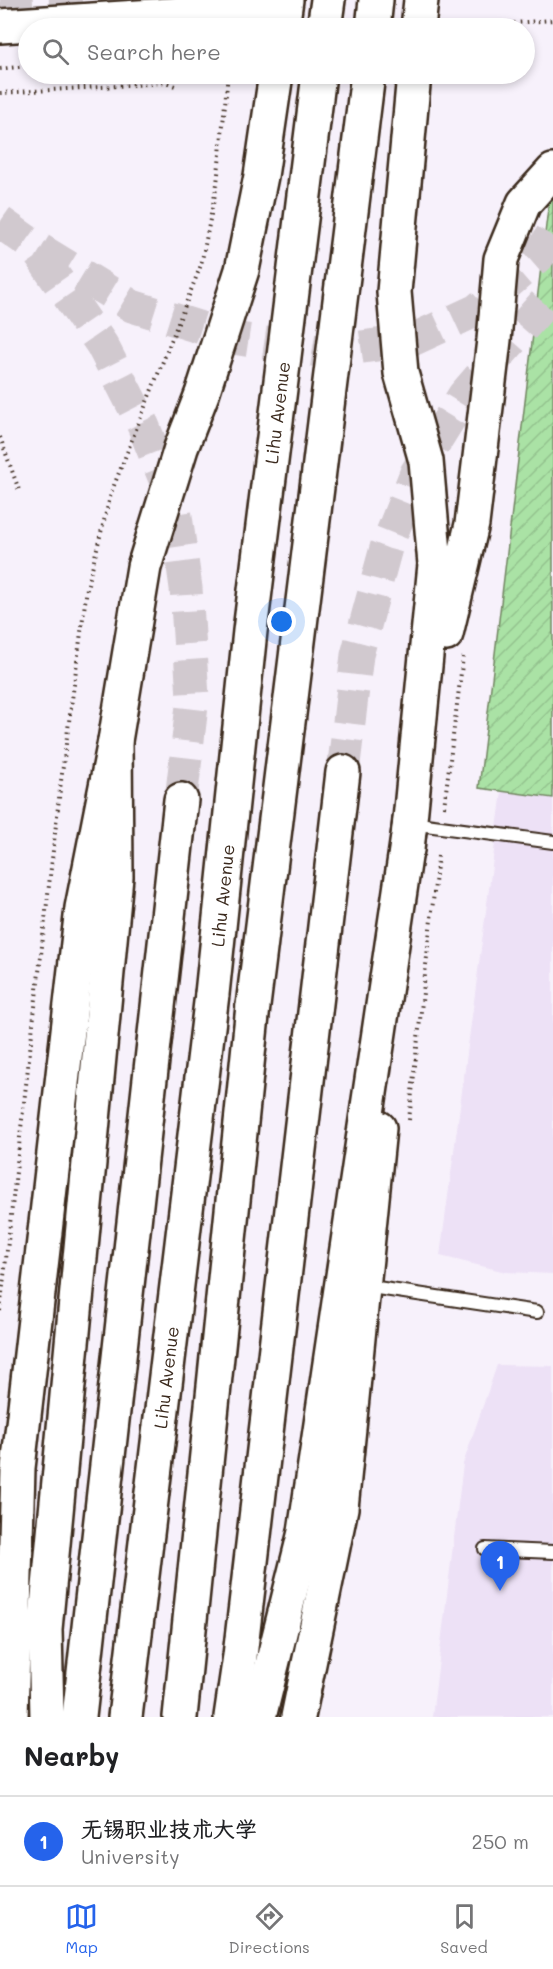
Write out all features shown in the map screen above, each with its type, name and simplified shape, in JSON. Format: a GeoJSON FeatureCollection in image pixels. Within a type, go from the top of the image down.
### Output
{"type":"FeatureCollection","features":[{"type":"Feature","properties":{"kind":"main road"},"geometry":{"type":"LineString","coordinates":[[123,18],[185,14],[269,0]]}},
{"type":"Feature","properties":{"kind":"main road"},"geometry":{"type":"LineString","coordinates":[[283,18],[286,0]]}},
{"type":"Feature","properties":{"kind":"main road"},"geometry":{"type":"LineString","coordinates":[[325,18],[328,0]]}},
{"type":"Feature","properties":{"kind":"main road"},"geometry":{"type":"LineString","coordinates":[[374,18],[376,0]]}},
{"type":"Feature","properties":{"kind":"main road"},"geometry":{"type":"LineString","coordinates":[[419,18],[421,0]]}},
{"type":"Feature","properties":{"kind":"main road"},"geometry":{"type":"LineString","coordinates":[[0,26],[18,25]]}},
{"type":"Feature","properties":{"kind":"main road"},"geometry":{"type":"LineString","coordinates":[[11,1717],[18,1468],[82,908],[115,741],[144,567],[181,448],[202,394],[242,270],[261,176],[275,84]]}},
{"type":"Feature","properties":{"kind":"main road","name":"Lihu Avenue"},"geometry":{"type":"LineString","coordinates":[[125,1717],[212,994],[252,619],[318,84]]}},
{"type":"Feature","properties":{"kind":"main road"},"geometry":{"type":"LineString","coordinates":[[180,1717],[253,1006],[367,84]]}},
{"type":"Feature","properties":{"kind":"main road"},"geometry":{"type":"LineString","coordinates":[[298,1717],[341,1508],[364,1286],[426,825],[416,761],[435,564],[426,461],[401,373],[394,292],[413,84]]}},
{"type":"Feature","properties":{"kind":"main road"},"geometry":{"type":"LineString","coordinates":[[416,761],[471,524],[494,340],[501,259],[524,203],[553,171]]}},
{"type":"Feature","properties":{"kind":"main road"},"geometry":{"type":"LineString","coordinates":[[47,1717],[45,1629],[116,877],[115,741]]}},
{"type":"Feature","properties":{"kind":"main road"},"geometry":{"type":"LineString","coordinates":[[231,1717],[343,772]]}},
{"type":"Feature","properties":{"kind":"main road"},"geometry":{"type":"LineString","coordinates":[[79,1717],[181,800]]}},
{"type":"Feature","properties":{"kind":"main road"},"geometry":{"type":"LineString","coordinates":[[259,1717],[305,1532],[426,825]]}},
{"type":"Feature","properties":{"kind":"lane"},"geometry":{"type":"LineString","coordinates":[[426,825],[553,842]]}},
{"type":"Feature","properties":{"kind":"lane"},"geometry":{"type":"LineString","coordinates":[[364,1286],[537,1312]]}},
{"type":"Feature","properties":{"kind":"lane"},"geometry":{"type":"LineString","coordinates":[[484,1549],[553,1552]]}},
{"type":"Feature","properties":{"kind":"path"},"geometry":{"type":"LineString","coordinates":[[535,21],[553,20]]}},
{"type":"Feature","properties":{"kind":"path"},"geometry":{"type":"LineString","coordinates":[[0,69],[18,67]]}},
{"type":"Feature","properties":{"kind":"path"},"geometry":{"type":"LineString","coordinates":[[0,93],[150,84]]}},
{"type":"Feature","properties":{"kind":"path"},"geometry":{"type":"LineString","coordinates":[[170,84],[178,87]]}},
{"type":"Feature","properties":{"kind":"path"},"geometry":{"type":"LineString","coordinates":[[0,437],[20,493]]}},
{"type":"Feature","properties":{"kind":"path"},"geometry":{"type":"LineString","coordinates":[[409,1124],[426,825],[464,653]]}},
{"type":"Feature","properties":{"kind":"shaded area"},"geometry":{"type":"Polygon","coordinates":[[[502,791],[553,798],[553,1274],[506,1272],[440,1256],[502,791]]]}},
{"type":"Feature","properties":{"kind":"shaded area"},"geometry":{"type":"Polygon","coordinates":[[[497,1365],[553,1366],[553,1717],[432,1717],[463,1464],[497,1365]]]}},
{"type":"Feature","properties":{"kind":"green space"},"geometry":{"type":"Polygon","coordinates":[[[553,196],[553,798],[479,788],[549,200],[553,196]]]}},
{"type":"Feature","properties":{"kind":"tunnel"},"geometry":{"type":"LineString","coordinates":[[0,5],[86,0]]}},
{"type":"Feature","properties":{"kind":"tunnel"},"geometry":{"type":"LineString","coordinates":[[0,222],[34,246],[132,306],[233,338],[326,352],[412,340],[477,310],[538,257],[553,233]]}},
{"type":"Feature","properties":{"kind":"tunnel"},"geometry":{"type":"LineString","coordinates":[[40,255],[102,345],[143,425],[174,502],[186,588],[193,697],[181,800]]}},
{"type":"Feature","properties":{"kind":"tunnel"},"geometry":{"type":"LineString","coordinates":[[343,772],[357,655],[386,548],[416,473],[464,395],[553,293]]}},
{"type":"Feature","properties":{"kind":"place","name":"无锡职业技术大学"},"geometry":{"type":"Point","coordinates":[500,1591]}}]}
